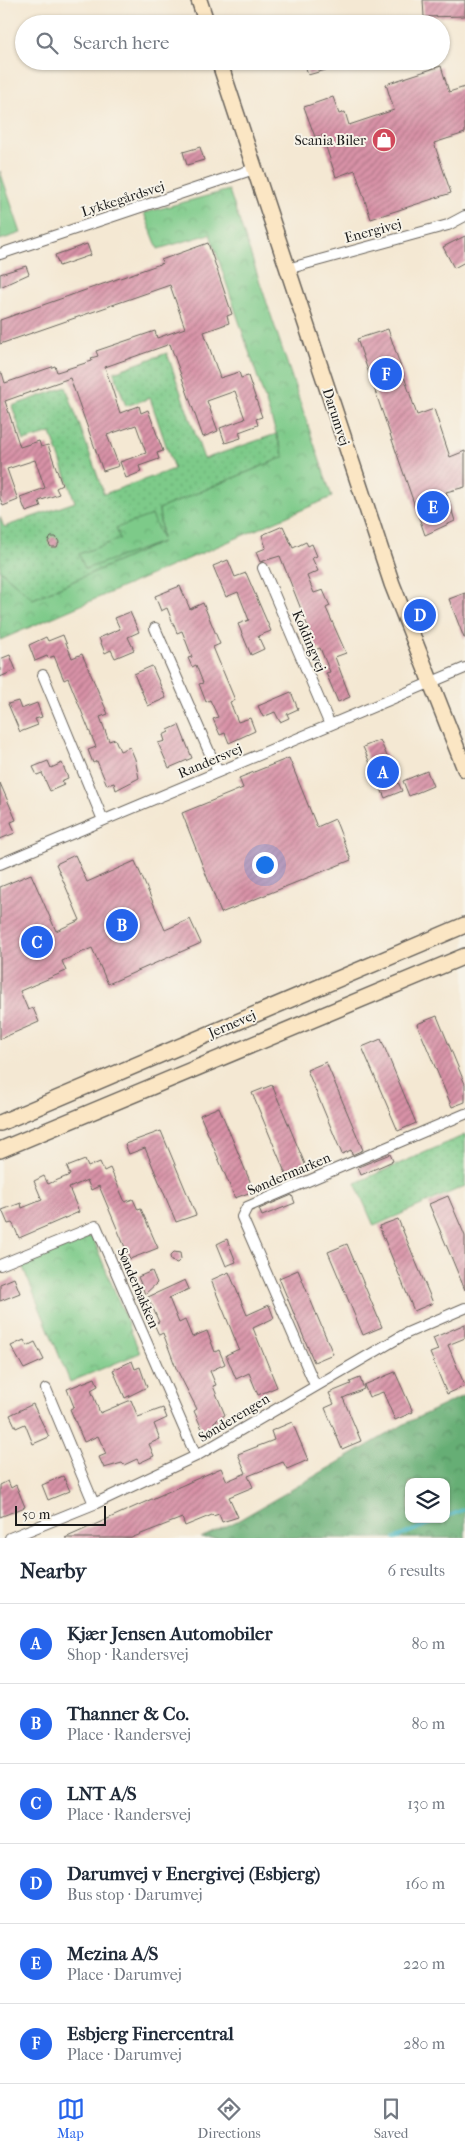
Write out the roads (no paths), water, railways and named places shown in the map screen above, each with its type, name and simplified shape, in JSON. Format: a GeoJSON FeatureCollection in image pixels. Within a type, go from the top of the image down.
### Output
{"type":"FeatureCollection","features":[{"type":"Feature","properties":{"kind":"main road"},"geometry":{"type":"LineString","coordinates":[[199,0],[204,15]]}},
{"type":"Feature","properties":{"kind":"main road","name":"Darumvej"},"geometry":{"type":"LineString","coordinates":[[222,70],[388,575],[465,768]]}},
{"type":"Feature","properties":{"kind":"main road","name":"Jernevej"},"geometry":{"type":"LineString","coordinates":[[0,1124],[465,926]]}},
{"type":"Feature","properties":{"kind":"main road"},"geometry":{"type":"LineString","coordinates":[[458,959],[465,949]]}},
{"type":"Feature","properties":{"kind":"main road","name":"Jernevej"},"geometry":{"type":"LineString","coordinates":[[0,1150],[458,959]]}},
{"type":"Feature","properties":{"kind":"street","name":"Lykkegårdsvej"},"geometry":{"type":"LineString","coordinates":[[0,254],[254,169]]}},
{"type":"Feature","properties":{"kind":"street","name":"Energivej"},"geometry":{"type":"LineString","coordinates":[[287,269],[448,224],[465,216]]}},
{"type":"Feature","properties":{"kind":"street","name":"Koldingvej"},"geometry":{"type":"LineString","coordinates":[[263,568],[330,725]]}},
{"type":"Feature","properties":{"kind":"street"},"geometry":{"type":"LineString","coordinates":[[155,628],[218,772]]}},
{"type":"Feature","properties":{"kind":"street"},"geometry":{"type":"LineString","coordinates":[[430,683],[465,668]]}},
{"type":"Feature","properties":{"kind":"street"},"geometry":{"type":"LineString","coordinates":[[43,675],[103,820]]}},
{"type":"Feature","properties":{"kind":"street","name":"Randersvej"},"geometry":{"type":"LineString","coordinates":[[0,864],[430,683]]}},
{"type":"Feature","properties":{"kind":"street","name":"Søndermarken"},"geometry":{"type":"LineString","coordinates":[[315,1385],[242,1217],[247,1207],[465,1114]]}},
{"type":"Feature","properties":{"kind":"street","name":"Sønderbakken"},"geometry":{"type":"LineString","coordinates":[[0,1266],[96,1226],[196,1456]]}},
{"type":"Feature","properties":{"kind":"street","name":"Sønderengen"},"geometry":{"type":"LineString","coordinates":[[10,1538],[94,1504],[196,1456],[407,1333],[465,1308]]}},
{"type":"Feature","properties":{"kind":"street"},"geometry":{"type":"LineString","coordinates":[[46,1389],[94,1504]]}},
{"type":"Feature","properties":{"kind":"waterway"},"geometry":{"type":"LineString","coordinates":[[450,1515],[465,1509]]}},
{"type":"Feature","properties":{"kind":"waterway"},"geometry":{"type":"LineString","coordinates":[[395,1538],[431,1523]]}},
{"type":"Feature","properties":{"kind":"place","name":"Scania Biler"},"geometry":{"type":"Point","coordinates":[384,140]}},
{"type":"Feature","properties":{"kind":"place","name":"Esbjerg Finercentral"},"geometry":{"type":"Point","coordinates":[386,374]}},
{"type":"Feature","properties":{"kind":"place","name":"Mezina A/S"},"geometry":{"type":"Point","coordinates":[433,507]}},
{"type":"Feature","properties":{"kind":"place","name":"Darumvej v Energivej (Esbjerg)"},"geometry":{"type":"Point","coordinates":[420,615]}},
{"type":"Feature","properties":{"kind":"place","name":"Kjær Jensen Automobiler"},"geometry":{"type":"Point","coordinates":[383,772]}},
{"type":"Feature","properties":{"kind":"place","name":"Thanner & Co."},"geometry":{"type":"Point","coordinates":[122,925]}},
{"type":"Feature","properties":{"kind":"place","name":"LNT A/S"},"geometry":{"type":"Point","coordinates":[37,942]}}]}
